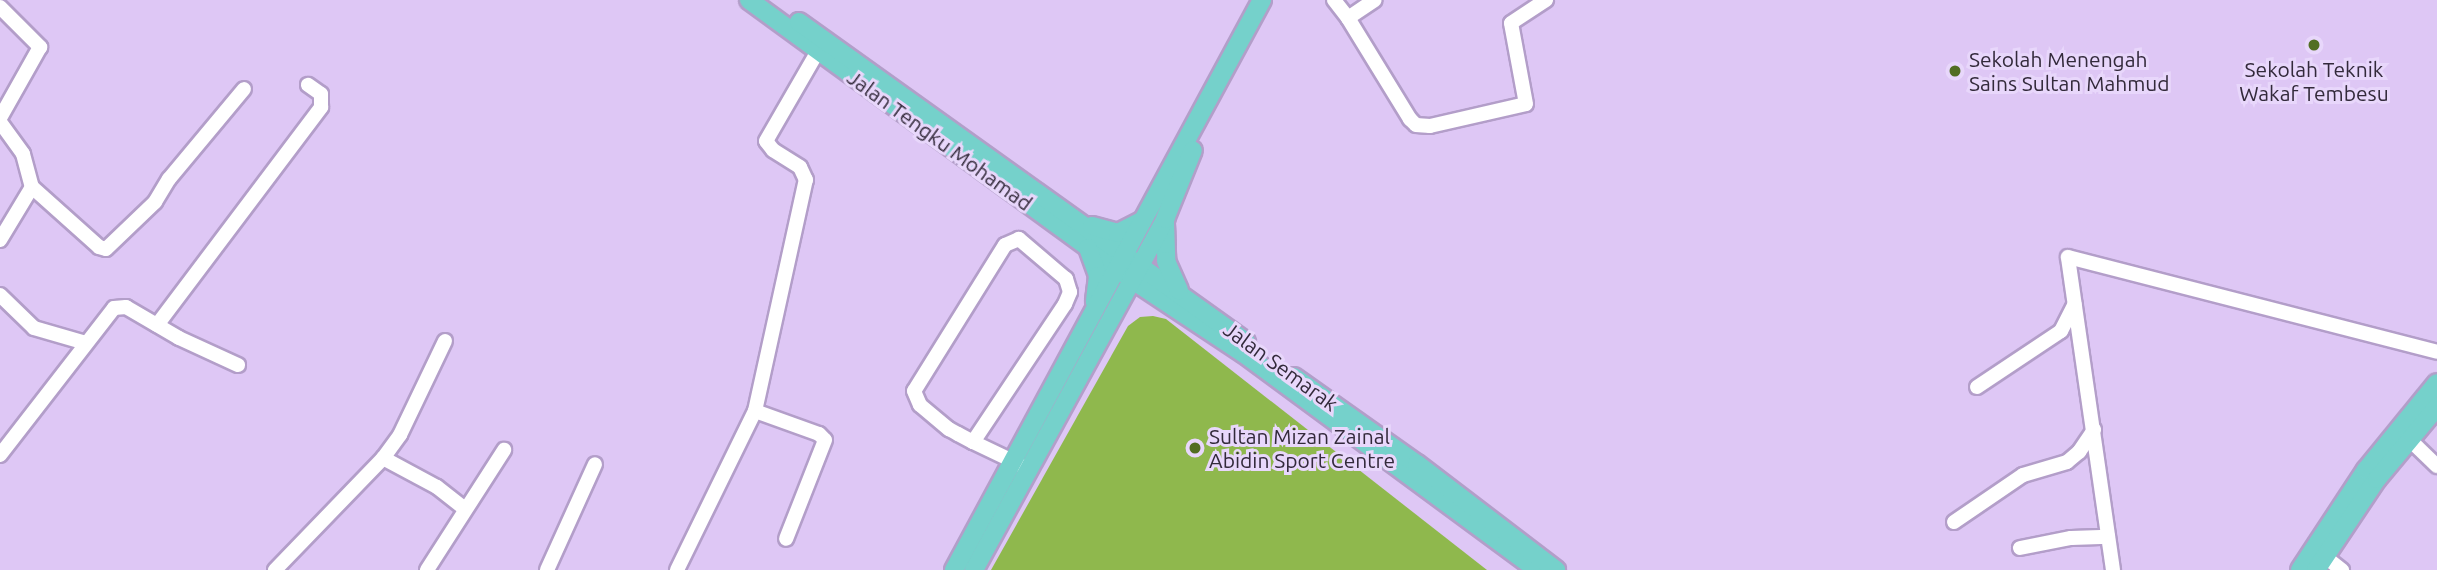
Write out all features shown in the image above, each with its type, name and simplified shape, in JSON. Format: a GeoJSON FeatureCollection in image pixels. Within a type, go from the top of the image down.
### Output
{"type":"FeatureCollection","features":[{"type":"Feature","properties":{"kind":"main road","name":"Jalan Tengku Mohamad"},"geometry":{"type":"LineString","coordinates":[[749,0],[1088,247],[1128,267]]}},
{"type":"Feature","properties":{"kind":"main road","name":"Jalan Tengku Mohamad"},"geometry":{"type":"LineString","coordinates":[[769,0],[1072,219],[1128,267]]}},
{"type":"Feature","properties":{"kind":"main road"},"geometry":{"type":"LineString","coordinates":[[954,570],[1023,466],[1115,310],[1144,219],[1262,0]]}},
{"type":"Feature","properties":{"kind":"main road"},"geometry":{"type":"LineString","coordinates":[[974,570],[1089,322],[1165,219],[1205,123],[1269,0]]}},
{"type":"Feature","properties":{"kind":"main road"},"geometry":{"type":"LineString","coordinates":[[1072,219],[1112,233],[1130,229],[1144,219]]}},
{"type":"Feature","properties":{"kind":"main road"},"geometry":{"type":"LineString","coordinates":[[1115,310],[1136,299],[1173,298],[1166,261],[1165,219]]}},
{"type":"Feature","properties":{"kind":"main road"},"geometry":{"type":"LineString","coordinates":[[1088,247],[1098,276],[1089,322]]}},
{"type":"Feature","properties":{"kind":"main road","name":"Jalan Semarak"},"geometry":{"type":"LineString","coordinates":[[1128,267],[1417,464],[1556,570]]}},
{"type":"Feature","properties":{"kind":"main road","name":"Jalan Semarak"},"geometry":{"type":"LineString","coordinates":[[1173,298],[1243,354],[1537,570]]}},
{"type":"Feature","properties":{"kind":"main road"},"geometry":{"type":"LineString","coordinates":[[2300,570],[2366,470],[2437,383]]}},
{"type":"Feature","properties":{"kind":"main road"},"geometry":{"type":"LineString","coordinates":[[2320,563],[2409,439],[2437,407]]}},
{"type":"Feature","properties":{"kind":"street"},"geometry":{"type":"LineString","coordinates":[[1334,0],[1348,18],[1410,119],[1416,125],[1430,127],[1526,104],[1511,23],[1546,0]]}},
{"type":"Feature","properties":{"kind":"street"},"geometry":{"type":"LineString","coordinates":[[1348,18],[1375,0]]}},
{"type":"Feature","properties":{"kind":"street"},"geometry":{"type":"LineString","coordinates":[[0,7],[40,47],[0,120],[23,154],[32,187],[99,247],[111,247],[155,202],[169,179],[244,89]]}},
{"type":"Feature","properties":{"kind":"street"},"geometry":{"type":"LineString","coordinates":[[677,570],[755,411],[806,180],[800,167],[773,150],[766,141],[818,51]]}},
{"type":"Feature","properties":{"kind":"street"},"geometry":{"type":"LineString","coordinates":[[157,325],[321,107],[321,94],[308,85]]}},
{"type":"Feature","properties":{"kind":"street"},"geometry":{"type":"LineString","coordinates":[[0,240],[32,187]]}},
{"type":"Feature","properties":{"kind":"street"},"geometry":{"type":"LineString","coordinates":[[973,442],[1070,292],[1066,279],[1019,239],[1005,245],[914,391],[920,405],[949,429],[973,442],[1023,466]]}},
{"type":"Feature","properties":{"kind":"street"},"geometry":{"type":"LineString","coordinates":[[2113,570],[2068,257],[2437,352]]}},
{"type":"Feature","properties":{"kind":"street"},"geometry":{"type":"LineString","coordinates":[[0,295],[34,328],[86,343]]}},
{"type":"Feature","properties":{"kind":"street"},"geometry":{"type":"LineString","coordinates":[[1977,387],[2062,331],[2075,303]]}},
{"type":"Feature","properties":{"kind":"street"},"geometry":{"type":"LineString","coordinates":[[0,455],[114,308],[121,306],[238,365]]}},
{"type":"Feature","properties":{"kind":"street"},"geometry":{"type":"LineString","coordinates":[[275,570],[383,458],[400,435],[445,341]]}},
{"type":"Feature","properties":{"kind":"street"},"geometry":{"type":"LineString","coordinates":[[755,411],[819,434],[825,440],[786,540]]}},
{"type":"Feature","properties":{"kind":"street"},"geometry":{"type":"LineString","coordinates":[[1954,522],[2023,475],[2067,462],[2079,452],[2094,430]]}},
{"type":"Feature","properties":{"kind":"street"},"geometry":{"type":"LineString","coordinates":[[2409,439],[2437,466]]}},
{"type":"Feature","properties":{"kind":"street"},"geometry":{"type":"LineString","coordinates":[[427,570],[504,450]]}},
{"type":"Feature","properties":{"kind":"street"},"geometry":{"type":"LineString","coordinates":[[383,458],[437,487],[465,509]]}},
{"type":"Feature","properties":{"kind":"street"},"geometry":{"type":"LineString","coordinates":[[547,570],[595,464]]}},
{"type":"Feature","properties":{"kind":"street"},"geometry":{"type":"LineString","coordinates":[[2020,548],[2071,538],[2108,537]]}},
{"type":"Feature","properties":{"kind":"street"},"geometry":{"type":"LineString","coordinates":[[2320,563],[2342,570]]}},
{"type":"Feature","properties":{"kind":"green space","name":"Sultan Mizan Zainal Abidin Sport Centre"},"geometry":{"type":"Polygon","coordinates":[[[1140,317],[1166,319],[1487,570],[991,570],[1128,326],[1140,317]]]}},
{"type":"Feature","properties":{"kind":"place","name":"Sekolah Teknik Wakaf Tembesu"},"geometry":{"type":"Point","coordinates":[2314,45]}},
{"type":"Feature","properties":{"kind":"place","name":"Sekolah Menengah Sains Sultan Mahmud"},"geometry":{"type":"Point","coordinates":[1955,71]}},
{"type":"Feature","properties":{"kind":"place","name":"Sultan Mizan Zainal Abidin Sport Centre"},"geometry":{"type":"Point","coordinates":[1195,448]}}]}
